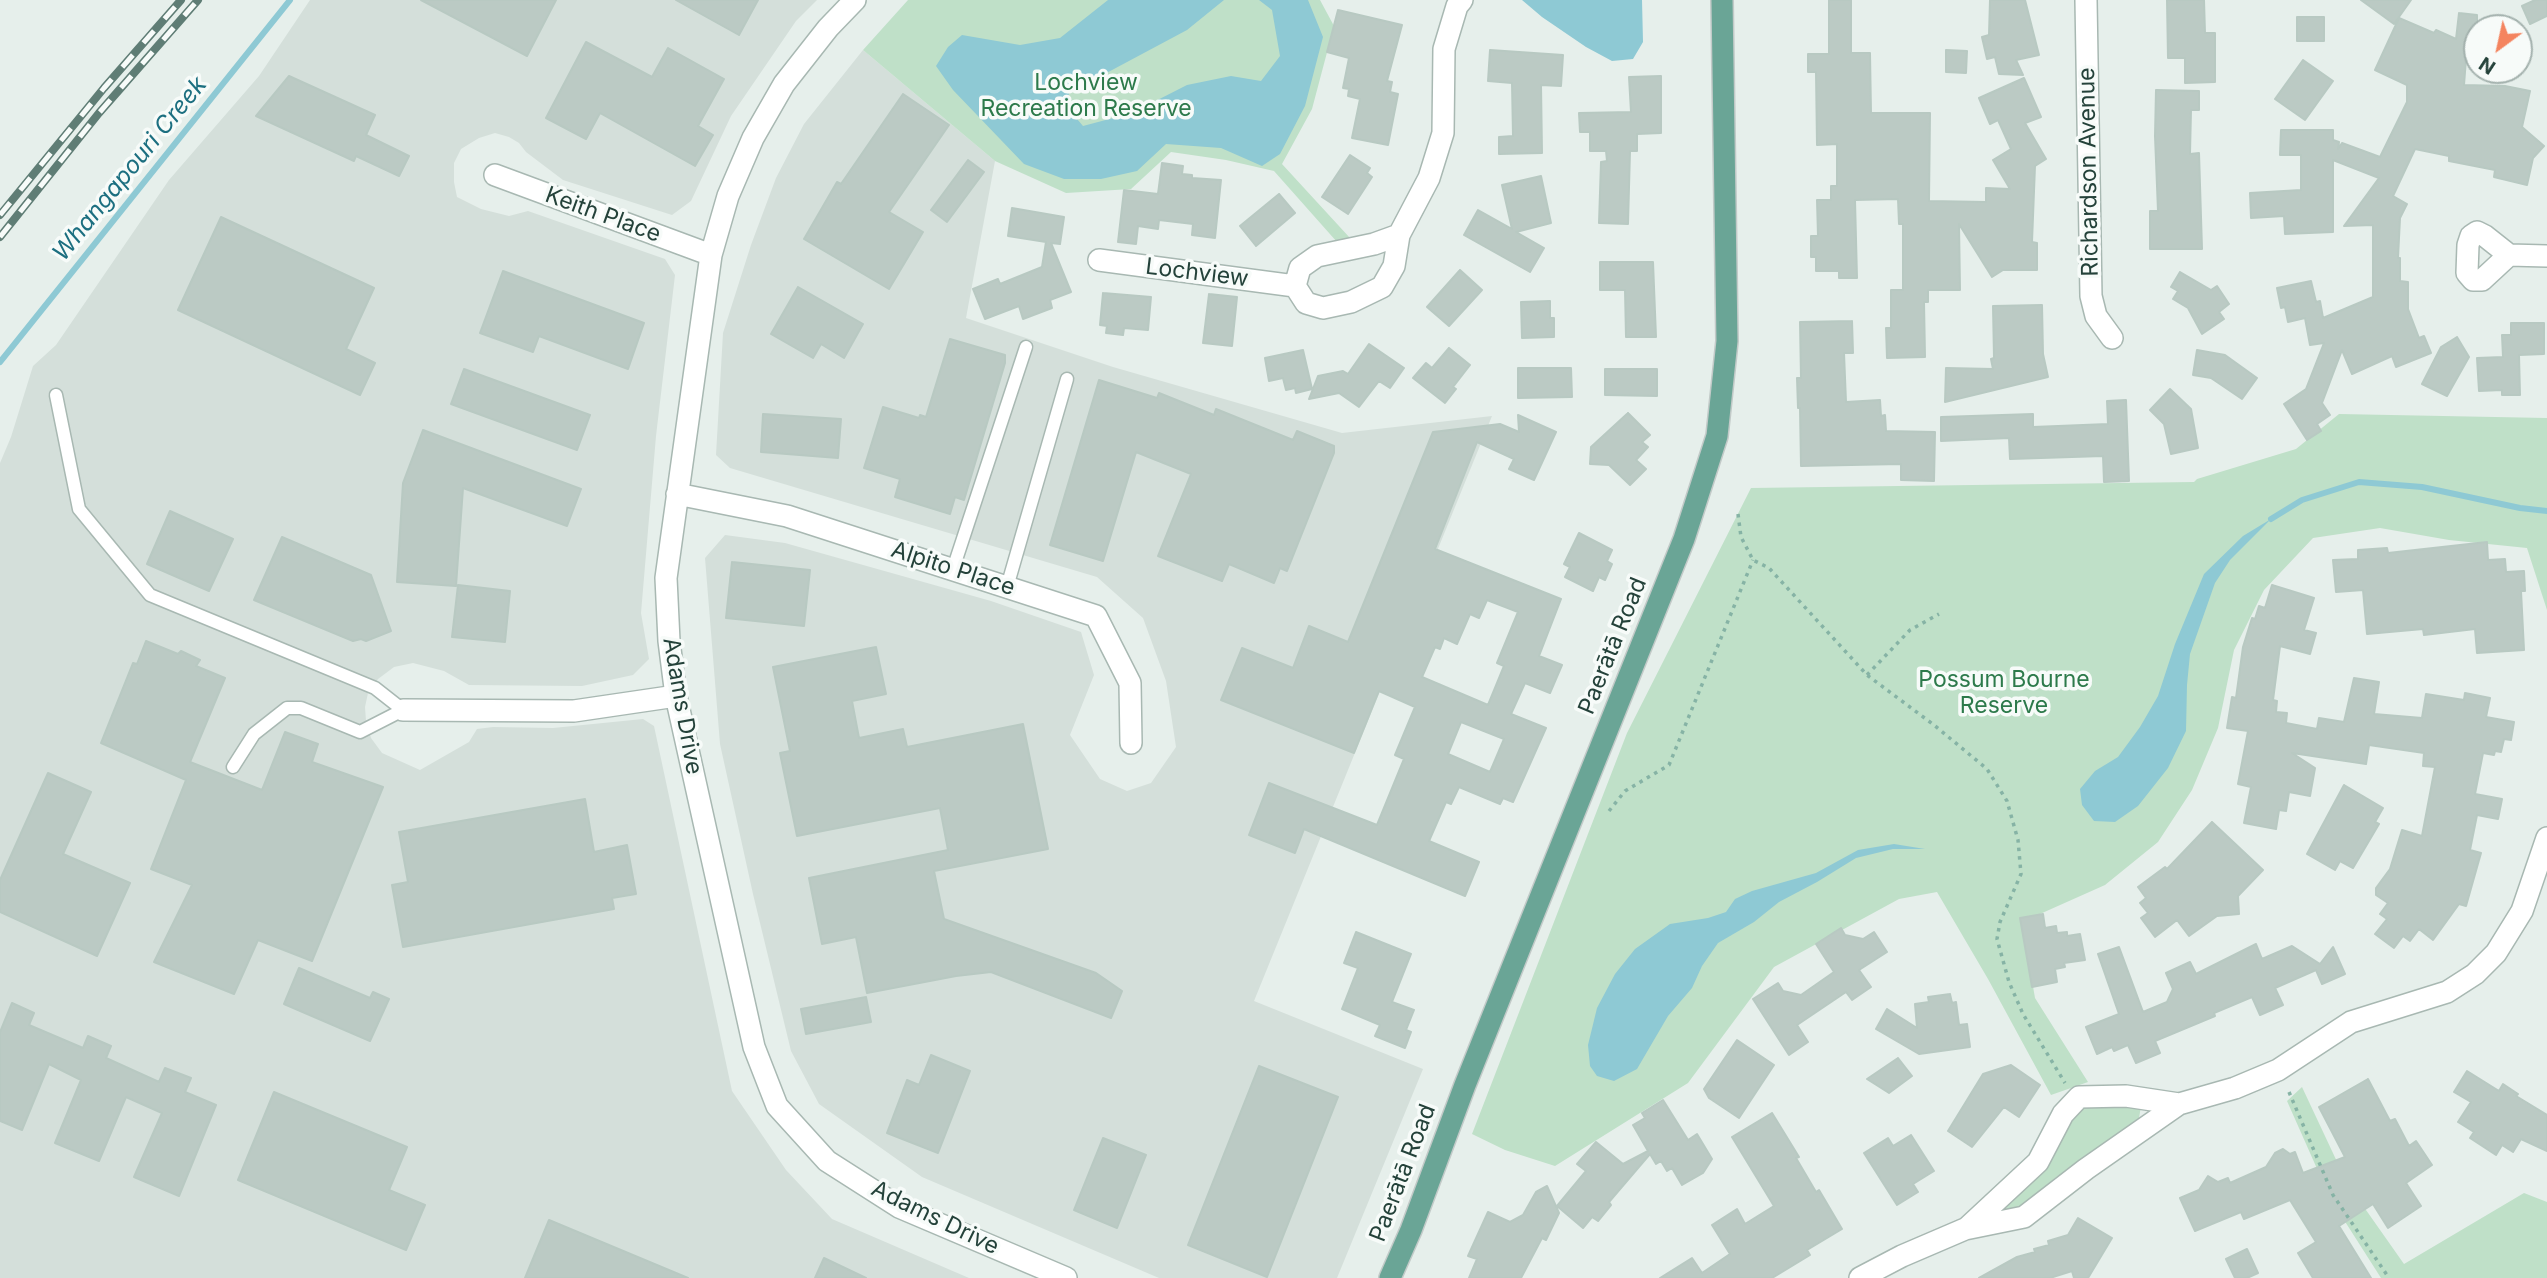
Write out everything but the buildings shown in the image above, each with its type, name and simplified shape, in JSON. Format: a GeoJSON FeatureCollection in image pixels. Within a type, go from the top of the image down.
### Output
{"type":"FeatureCollection","features":[{"type":"Feature","properties":{"kind":"main road","name":"Paerātā Road"},"geometry":{"type":"LineString","coordinates":[[1390,1278],[1411,1230],[1446,1131],[1685,539],[1717,436],[1725,374],[1727,330],[1722,0]]}},
{"type":"Feature","properties":{"kind":"street","name":"Adams Drive"},"geometry":{"type":"LineString","coordinates":[[855,0],[828,28],[784,84],[753,138],[728,197],[711,255],[666,578],[669,640],[676,695],[754,1048],[777,1106],[827,1161],[899,1207],[1066,1278]]}},
{"type":"Feature","properties":{"kind":"street"},"geometry":{"type":"LineString","coordinates":[[1399,235],[1374,244],[1317,256],[1300,268],[1295,286],[1306,303],[1323,308],[1351,302],[1382,287],[1394,266],[1399,235],[1429,178],[1443,133],[1444,49],[1457,6],[1462,0]]}},
{"type":"Feature","properties":{"kind":"street","name":"Richardson Avenue"},"geometry":{"type":"LineString","coordinates":[[2086,0],[2091,296],[2096,316],[2112,338]]}},
{"type":"Feature","properties":{"kind":"street","name":"Keith Place"},"geometry":{"type":"LineString","coordinates":[[495,175],[711,255]]}},
{"type":"Feature","properties":{"kind":"street"},"geometry":{"type":"LineString","coordinates":[[2509,255],[2547,256]]}},
{"type":"Feature","properties":{"kind":"street","name":"Lochview"},"geometry":{"type":"LineString","coordinates":[[1099,260],[1295,286]]}},
{"type":"Feature","properties":{"kind":"street","name":"Alpito Place"},"geometry":{"type":"LineString","coordinates":[[677,494],[787,516],[1096,616],[1130,683],[1131,743]]}},
{"type":"Feature","properties":{"kind":"street"},"geometry":{"type":"LineString","coordinates":[[403,710],[574,711],[676,695]]}},
{"type":"Feature","properties":{"kind":"street"},"geometry":{"type":"LineString","coordinates":[[1860,1278],[1902,1256],[1965,1229],[2024,1217],[2086,1169],[2179,1104],[2235,1088],[2277,1070],[2351,1022],[2447,992],[2475,974],[2496,953],[2522,911],[2547,838]]}},
{"type":"Feature","properties":{"kind":"street"},"geometry":{"type":"LineString","coordinates":[[1965,1229],[2038,1162],[2063,1114],[2079,1097],[2126,1096],[2179,1104]]}},
{"type":"Feature","properties":{"kind":"lane"},"geometry":{"type":"LineString","coordinates":[[953,569],[1026,347]]}},
{"type":"Feature","properties":{"kind":"lane"},"geometry":{"type":"LineString","coordinates":[[1007,587],[1067,379]]}},
{"type":"Feature","properties":{"kind":"lane"},"geometry":{"type":"LineString","coordinates":[[56,395],[79,509],[150,594],[375,688],[403,710],[360,732],[301,708],[287,708],[254,734],[233,767]]}},
{"type":"Feature","properties":{"kind":"path"},"geometry":{"type":"LineString","coordinates":[[1738,514],[1741,537],[1753,560],[1769,568],[1867,675],[1987,769],[2007,801],[2018,840],[2021,874],[2000,922],[1997,939],[2008,982],[2022,1014],[2066,1085]]}},
{"type":"Feature","properties":{"kind":"path"},"geometry":{"type":"LineString","coordinates":[[1609,811],[1625,791],[1669,765],[1753,560]]}},
{"type":"Feature","properties":{"kind":"path"},"geometry":{"type":"LineString","coordinates":[[1867,675],[1910,629],[1938,614]]}},
{"type":"Feature","properties":{"kind":"path"},"geometry":{"type":"LineString","coordinates":[[2289,1092],[2333,1195],[2389,1278]]}},
{"type":"Feature","properties":{"kind":"shaded area"},"geometry":{"type":"Polygon","coordinates":[[[310,0],[817,0],[796,21],[731,116],[691,201],[672,215],[563,180],[509,137],[495,133],[479,138],[461,149],[454,163],[457,197],[481,209],[509,216],[528,211],[665,259],[675,275],[656,436],[641,613],[649,659],[633,675],[582,686],[469,685],[444,671],[413,663],[394,667],[378,679],[368,693],[366,721],[371,738],[382,753],[420,770],[469,742],[477,729],[553,728],[643,719],[654,726],[732,1091],[786,1170],[832,1219],[969,1278],[0,1278],[0,463],[33,366],[56,345],[169,180],[259,76],[310,0]]]}},
{"type":"Feature","properties":{"kind":"shaded area"},"geometry":{"type":"Polygon","coordinates":[[[863,50],[995,161],[966,318],[1113,367],[1342,433],[1492,416],[1254,1001],[1423,1069],[1337,1278],[1159,1278],[922,1177],[819,1104],[791,1051],[720,744],[705,558],[725,535],[785,543],[991,601],[1081,632],[1094,675],[1070,735],[1100,779],[1127,791],[1151,783],[1176,747],[1166,681],[1143,618],[1097,577],[730,468],[716,455],[723,333],[751,245],[776,178],[804,124],[863,50]]]}},
{"type":"Feature","properties":{"kind":"green space","name":"Lochview Recreation Reserve"},"geometry":{"type":"Polygon","coordinates":[[[908,0],[1320,0],[1334,26],[1312,109],[1282,164],[1350,238],[1337,242],[1274,171],[1226,160],[1171,152],[1131,189],[1066,193],[995,161],[863,50],[908,0]]]}},
{"type":"Feature","properties":{"kind":"green space","name":"Possum Bourne Reserve"},"geometry":{"type":"Polygon","coordinates":[[[2339,414],[2547,418],[2547,610],[2527,548],[2449,540],[2380,528],[2313,538],[2264,590],[2234,650],[2218,728],[2192,790],[2158,842],[2105,885],[2022,922],[2035,998],[2088,1082],[2051,1095],[1937,892],[1899,899],[1774,967],[1688,1083],[1555,1166],[1505,1150],[1472,1134],[1627,733],[1751,488],[2194,482],[2296,449],[2339,414]]]}},
{"type":"Feature","properties":{"kind":"green space"},"geometry":{"type":"Polygon","coordinates":[[[2302,1087],[2347,1183],[2404,1264],[2524,1193],[2547,1202],[2547,1278],[2381,1278],[2330,1198],[2287,1101],[2302,1087]]]}},
{"type":"Feature","properties":{"kind":"green space"},"geometry":{"type":"Polygon","coordinates":[[[2091,1103],[2141,1106],[2139,1118],[2132,1128],[2055,1178],[2028,1207],[1984,1216],[2069,1118],[2091,1103]]]}},
{"type":"Feature","properties":{"kind":"water"},"geometry":{"type":"Polygon","coordinates":[[[1108,0],[1224,0],[1187,30],[1069,93],[1066,106],[1083,126],[1132,113],[1187,85],[1231,76],[1261,81],[1280,56],[1272,10],[1259,0],[1308,0],[1323,37],[1305,106],[1280,154],[1262,166],[1221,148],[1166,144],[1137,171],[1101,179],[1064,179],[1024,164],[953,90],[936,66],[948,47],[962,35],[1020,45],[1060,38],[1108,0]]]}},
{"type":"Feature","properties":{"kind":"water"},"geometry":{"type":"Polygon","coordinates":[[[1522,0],[1642,0],[1643,42],[1633,59],[1612,61],[1586,47],[1522,0]]]}},
{"type":"Feature","properties":{"kind":"water"},"geometry":{"type":"Polygon","coordinates":[[[2271,519],[2230,560],[2215,583],[2190,654],[2186,731],[2168,768],[2138,806],[2115,822],[2094,821],[2082,805],[2080,789],[2095,771],[2118,757],[2158,696],[2175,644],[2204,574],[2243,536],[2271,519]]]}},
{"type":"Feature","properties":{"kind":"water"},"geometry":{"type":"Polygon","coordinates":[[[1894,844],[1925,849],[1893,849],[1856,858],[1779,902],[1754,922],[1718,943],[1702,966],[1692,988],[1668,1016],[1637,1069],[1614,1081],[1597,1076],[1590,1066],[1588,1045],[1597,1008],[1615,974],[1635,949],[1670,924],[1726,912],[1735,899],[1752,891],[1816,873],[1858,850],[1894,844]]]}},
{"type":"Feature","properties":{"kind":"waterway","name":"Whangapouri Creek"},"geometry":{"type":"LineString","coordinates":[[0,362],[290,0]]}},
{"type":"Feature","properties":{"kind":"waterway"},"geometry":{"type":"LineString","coordinates":[[2271,519],[2302,500],[2359,482],[2422,487],[2520,508],[2547,511]]}},
{"type":"Feature","properties":{"kind":"railway"},"geometry":{"type":"LineString","coordinates":[[0,215],[104,88],[181,0]]}},
{"type":"Feature","properties":{"kind":"railway"},"geometry":{"type":"LineString","coordinates":[[0,237],[99,113],[198,0]]}}]}
